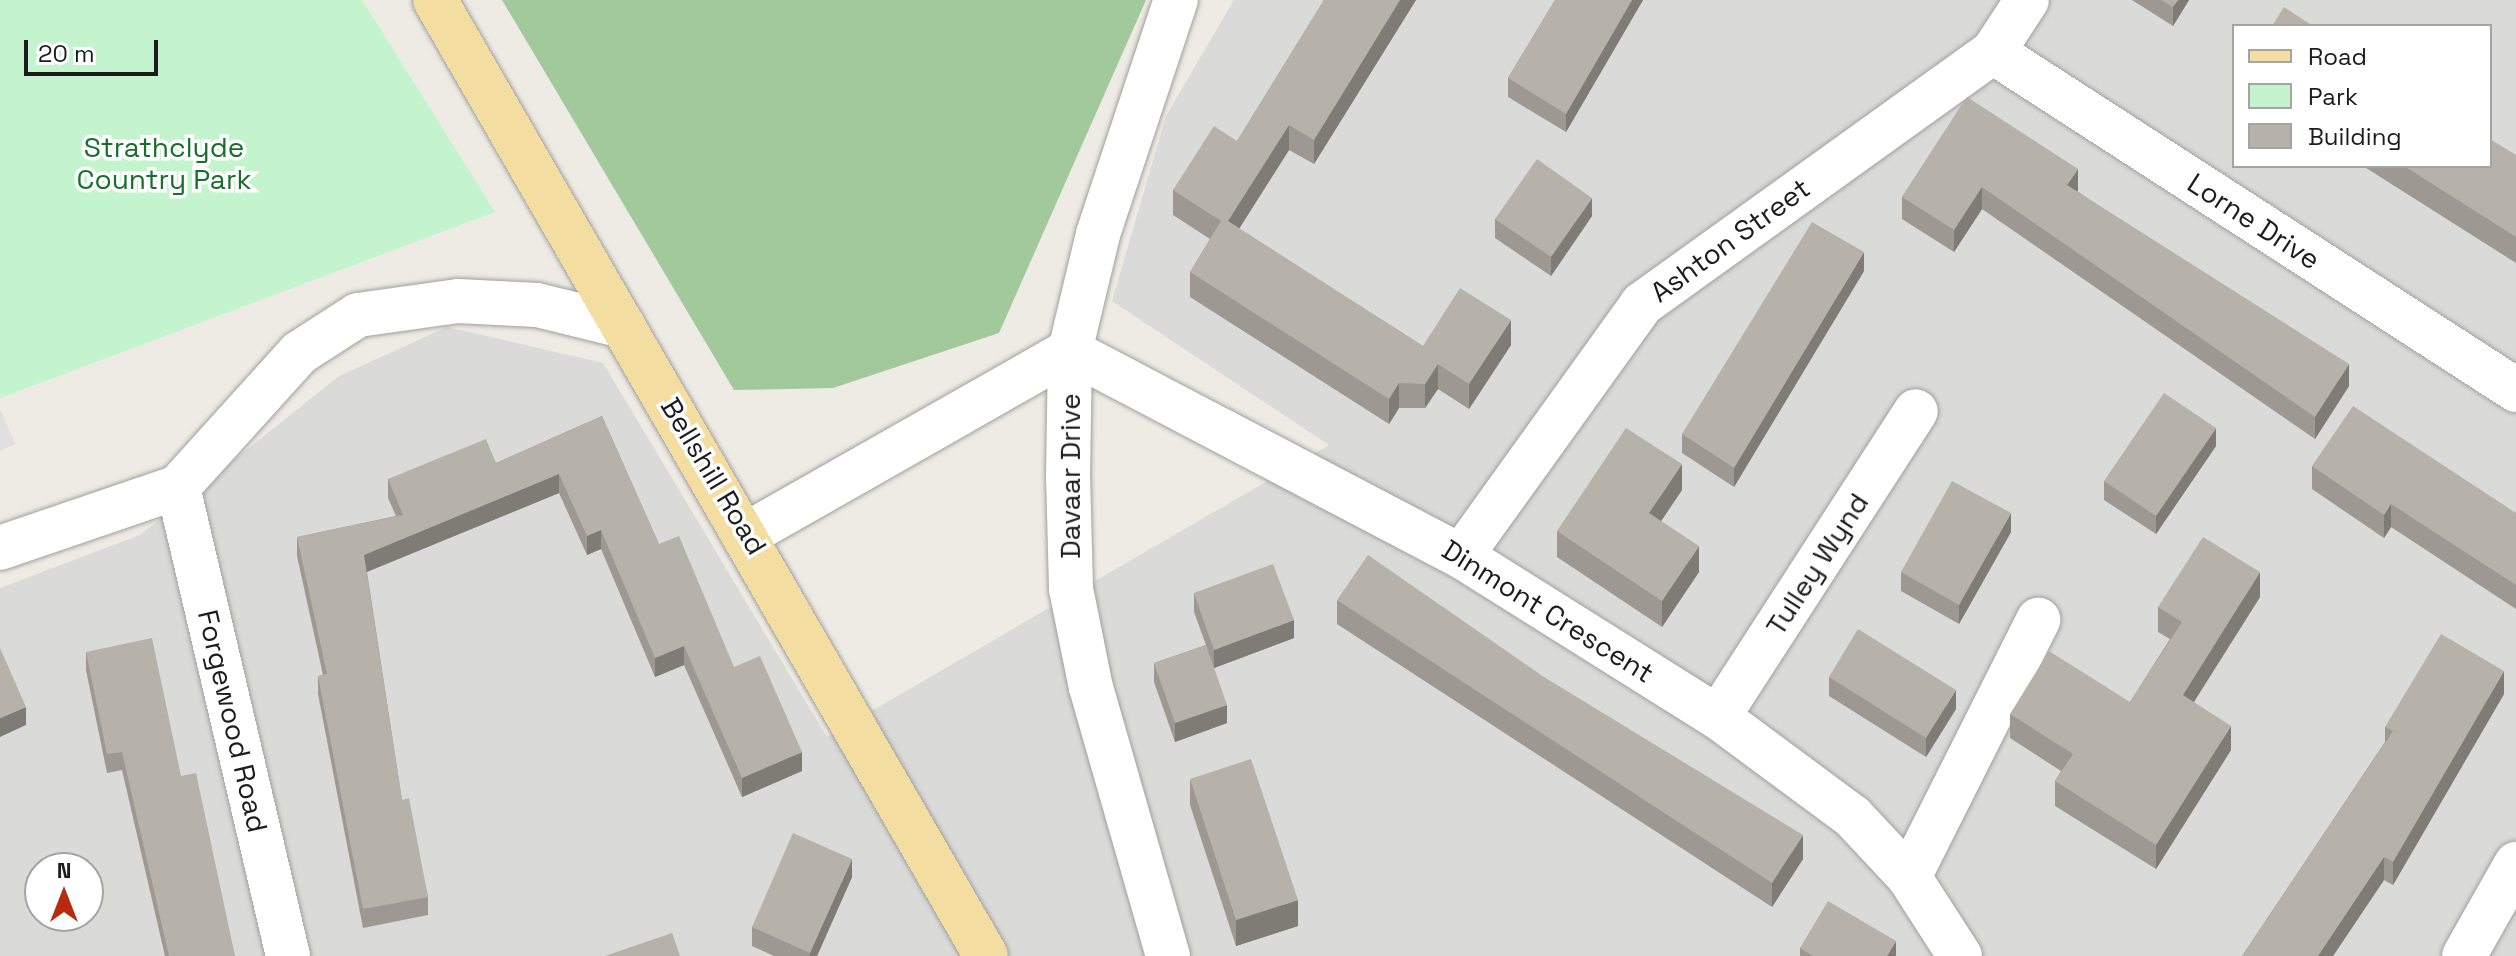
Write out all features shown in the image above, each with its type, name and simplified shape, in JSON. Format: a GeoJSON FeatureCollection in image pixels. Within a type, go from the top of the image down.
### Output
{"type":"FeatureCollection","features":[{"type":"Feature","properties":{"kind":"main road","name":"Bellshill Road"},"geometry":{"type":"LineString","coordinates":[[435,0],[623,326],[749,533],[986,956]]}},
{"type":"Feature","properties":{"kind":"street","name":"Davaar Drive"},"geometry":{"type":"LineString","coordinates":[[1168,956],[1091,688],[1071,589],[1070,351],[1098,234],[1176,0]]}},
{"type":"Feature","properties":{"kind":"street"},"geometry":{"type":"LineString","coordinates":[[1993,52],[2027,0]]}},
{"type":"Feature","properties":{"kind":"street","name":"Lorne Drive"},"geometry":{"type":"LineString","coordinates":[[1993,52],[2516,390]]}},
{"type":"Feature","properties":{"kind":"street","name":"Ashton Street"},"geometry":{"type":"LineString","coordinates":[[1461,556],[1642,304],[1993,52]]}},
{"type":"Feature","properties":{"kind":"street"},"geometry":{"type":"LineString","coordinates":[[0,548],[178,487],[299,353],[358,315],[474,302],[537,305],[623,326]]}},
{"type":"Feature","properties":{"kind":"street"},"geometry":{"type":"LineString","coordinates":[[749,533],[1070,351]]}},
{"type":"Feature","properties":{"kind":"street","name":"Dinmont Crescent"},"geometry":{"type":"LineString","coordinates":[[1070,351],[1461,556],[1718,717],[1852,816],[1909,877],[1960,956]]}},
{"type":"Feature","properties":{"kind":"street","name":"Tulley Wynd"},"geometry":{"type":"LineString","coordinates":[[1718,717],[1916,411]]}},
{"type":"Feature","properties":{"kind":"street","name":"Forgewood Road"},"geometry":{"type":"LineString","coordinates":[[178,487],[288,956]]}},
{"type":"Feature","properties":{"kind":"street"},"geometry":{"type":"LineString","coordinates":[[1909,877],[2038,620]]}},
{"type":"Feature","properties":{"kind":"street"},"geometry":{"type":"LineString","coordinates":[[2464,956],[2516,864]]}},
{"type":"Feature","properties":{"kind":"shaded area"},"geometry":{"type":"Polygon","coordinates":[[[1234,0],[2516,0],[2516,956],[0,956],[0,588],[140,535],[339,376],[447,327],[603,363],[827,737],[1329,445],[1112,301],[1166,116],[1234,0]]]}},
{"type":"Feature","properties":{"kind":"shaded area"},"geometry":{"type":"Polygon","coordinates":[[[0,409],[15,444],[0,451],[0,409]]]}},
{"type":"Feature","properties":{"kind":"green space","name":"Strathclyde Country Park"},"geometry":{"type":"Polygon","coordinates":[[[0,0],[362,0],[495,212],[0,398],[0,0]]]}},
{"type":"Feature","properties":{"kind":"green space"},"geometry":{"type":"Polygon","coordinates":[[[502,0],[1146,0],[999,333],[833,388],[734,390],[502,0]]]}},
{"type":"Feature","properties":{"kind":"building"},"geometry":{"type":"Polygon","coordinates":[[[1324,0],[1400,0],[1314,140],[1289,125],[1228,221],[1423,346],[1460,288],[1511,320],[1469,384],[1438,364],[1425,384],[1399,383],[1389,399],[1190,272],[1221,221],[1173,190],[1214,126],[1237,141],[1324,0]]]}},
{"type":"Feature","properties":{"kind":"building"},"geometry":{"type":"Polygon","coordinates":[[[1555,0],[1632,0],[1566,114],[1508,78],[1555,0]]]}},
{"type":"Feature","properties":{"kind":"building"},"geometry":{"type":"Polygon","coordinates":[[[2161,0],[2178,0],[2173,7],[2161,0]]]}},
{"type":"Feature","properties":{"kind":"building"},"geometry":{"type":"Polygon","coordinates":[[[2284,7],[2310,24],[2273,24],[2284,7]]]}},
{"type":"Feature","properties":{"kind":"building"},"geometry":{"type":"Polygon","coordinates":[[[1967,97],[2078,169],[2067,185],[2349,364],[2315,417],[1982,187],[1954,230],[1902,197],[1967,97]]]}},
{"type":"Feature","properties":{"kind":"building"},"geometry":{"type":"Polygon","coordinates":[[[2492,140],[2516,155],[2516,237],[2407,168],[2492,168],[2492,140]]]}},
{"type":"Feature","properties":{"kind":"building"},"geometry":{"type":"Polygon","coordinates":[[[1537,159],[1592,198],[1551,257],[1495,219],[1537,159]]]}},
{"type":"Feature","properties":{"kind":"building"},"geometry":{"type":"Polygon","coordinates":[[[1812,222],[1864,252],[1734,468],[1682,434],[1812,222]]]}},
{"type":"Feature","properties":{"kind":"building"},"geometry":{"type":"Polygon","coordinates":[[[2164,393],[2216,428],[2156,516],[2104,481],[2164,393]]]}},
{"type":"Feature","properties":{"kind":"building"},"geometry":{"type":"Polygon","coordinates":[[[2353,406],[2516,513],[2516,585],[2391,504],[2384,515],[2312,466],[2353,406]]]}},
{"type":"Feature","properties":{"kind":"building"},"geometry":{"type":"Polygon","coordinates":[[[602,416],[659,544],[679,536],[734,667],[760,656],[802,752],[742,778],[684,646],[655,658],[601,530],[587,536],[559,474],[364,555],[402,800],[409,798],[428,897],[363,909],[318,676],[327,674],[297,537],[403,515],[388,479],[486,439],[496,463],[602,416]]]}},
{"type":"Feature","properties":{"kind":"building"},"geometry":{"type":"Polygon","coordinates":[[[1626,428],[1682,464],[1649,513],[1699,546],[1662,601],[1557,531],[1626,428]]]}},
{"type":"Feature","properties":{"kind":"building"},"geometry":{"type":"Polygon","coordinates":[[[1952,481],[2011,513],[1959,605],[1901,572],[1952,481]]]}},
{"type":"Feature","properties":{"kind":"building"},"geometry":{"type":"Polygon","coordinates":[[[2203,537],[2260,572],[2183,695],[2231,726],[2156,845],[2055,781],[2073,754],[2010,714],[2049,651],[2130,702],[2182,622],[2158,607],[2203,537]]]}},
{"type":"Feature","properties":{"kind":"building"},"geometry":{"type":"Polygon","coordinates":[[[1368,555],[1544,677],[1803,835],[1772,883],[1337,600],[1368,555]]]}},
{"type":"Feature","properties":{"kind":"building"},"geometry":{"type":"Polygon","coordinates":[[[1273,564],[1294,620],[1214,650],[1194,593],[1273,564]]]}},
{"type":"Feature","properties":{"kind":"building"},"geometry":{"type":"Polygon","coordinates":[[[1858,629],[1956,690],[1926,738],[1829,677],[1858,629]]]}},
{"type":"Feature","properties":{"kind":"building"},"geometry":{"type":"Polygon","coordinates":[[[2441,634],[2504,671],[2393,862],[2384,857],[2318,956],[2242,956],[2393,731],[2385,727],[2441,634]]]}},
{"type":"Feature","properties":{"kind":"building"},"geometry":{"type":"Polygon","coordinates":[[[152,638],[181,776],[196,773],[235,956],[169,956],[122,752],[107,754],[86,652],[152,638]]]}},
{"type":"Feature","properties":{"kind":"building"},"geometry":{"type":"Polygon","coordinates":[[[1206,645],[1227,705],[1175,723],[1154,663],[1206,645]]]}},
{"type":"Feature","properties":{"kind":"building"},"geometry":{"type":"Polygon","coordinates":[[[0,648],[26,707],[0,718],[0,648]]]}},
{"type":"Feature","properties":{"kind":"building"},"geometry":{"type":"Polygon","coordinates":[[[1251,759],[1298,900],[1236,920],[1190,779],[1251,759]]]}},
{"type":"Feature","properties":{"kind":"building"},"geometry":{"type":"Polygon","coordinates":[[[793,833],[852,859],[810,953],[752,927],[793,833]]]}},
{"type":"Feature","properties":{"kind":"building"},"geometry":{"type":"Polygon","coordinates":[[[1828,901],[1896,941],[1887,956],[1813,956],[1800,948],[1828,901]]]}},
{"type":"Feature","properties":{"kind":"building"},"geometry":{"type":"Polygon","coordinates":[[[672,933],[680,956],[605,956],[672,933]]]}}]}
